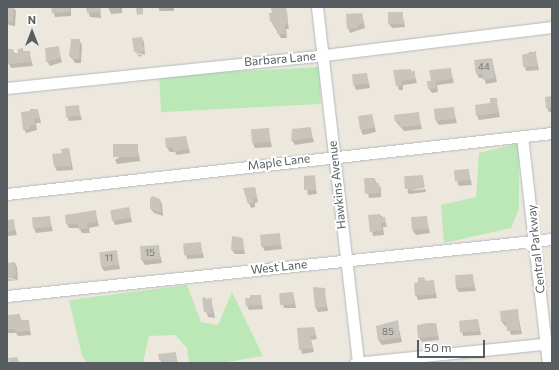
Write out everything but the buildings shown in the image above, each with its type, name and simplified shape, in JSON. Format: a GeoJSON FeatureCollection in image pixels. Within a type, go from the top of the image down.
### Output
{"type":"FeatureCollection","features":[{"type":"Feature","properties":{"kind":"street","name":"Hawkins Avenue"},"geometry":{"type":"LineString","coordinates":[[317,7],[324,55],[358,363]]}},
{"type":"Feature","properties":{"kind":"street","name":"Barbara Lane"},"geometry":{"type":"LineString","coordinates":[[7,88],[324,55],[552,27]]}},
{"type":"Feature","properties":{"kind":"street","name":"Maple Lane"},"geometry":{"type":"LineString","coordinates":[[7,194],[334,156],[552,133]]}},
{"type":"Feature","properties":{"kind":"street","name":"Central Parkway"},"geometry":{"type":"LineString","coordinates":[[522,136],[549,343],[548,363]]}},
{"type":"Feature","properties":{"kind":"street","name":"West Lane"},"geometry":{"type":"LineString","coordinates":[[7,296],[552,239]]}},
{"type":"Feature","properties":{"kind":"street"},"geometry":{"type":"LineString","coordinates":[[355,363],[549,343]]}},
{"type":"Feature","properties":{"kind":"green space"},"geometry":{"type":"Polygon","coordinates":[[[319,67],[321,104],[161,112],[159,75],[319,67]]]}},
{"type":"Feature","properties":{"kind":"green space"},"geometry":{"type":"Polygon","coordinates":[[[519,143],[519,209],[511,228],[444,243],[441,205],[476,197],[479,153],[519,143]]]}},
{"type":"Feature","properties":{"kind":"green space"},"geometry":{"type":"Polygon","coordinates":[[[187,285],[201,322],[218,325],[232,292],[263,356],[220,363],[189,363],[187,348],[175,335],[149,336],[143,363],[87,363],[82,356],[69,300],[187,285]]]}}]}
